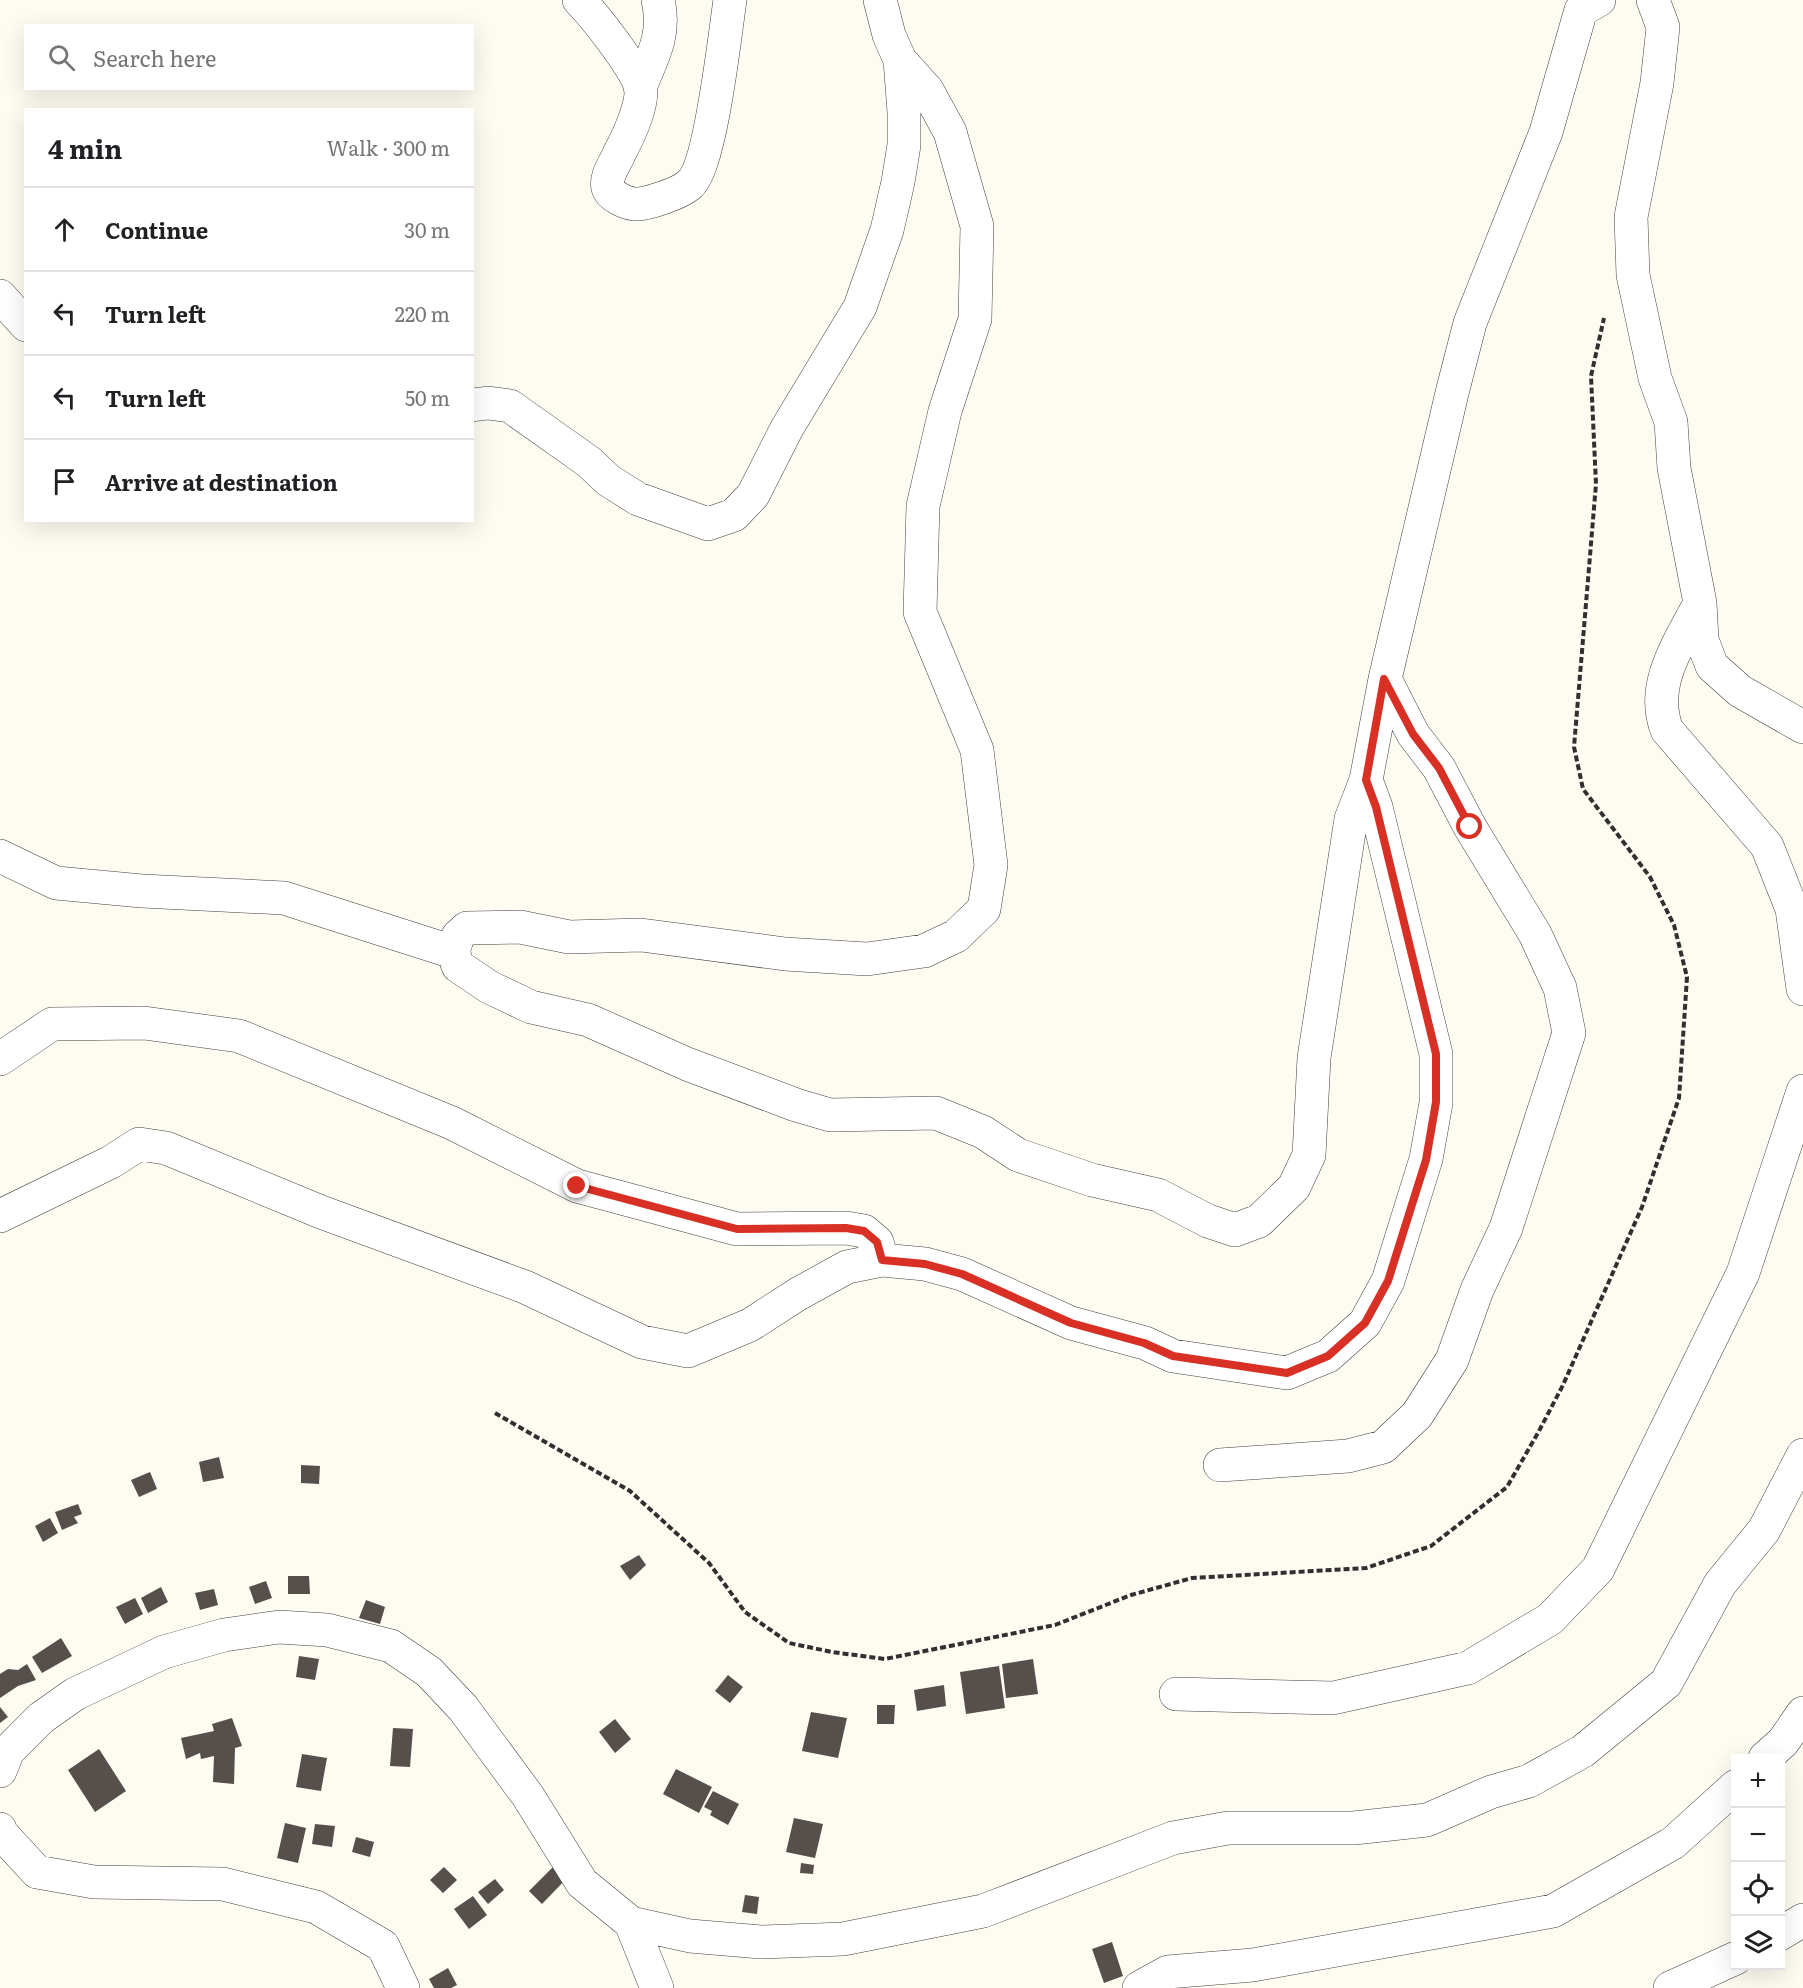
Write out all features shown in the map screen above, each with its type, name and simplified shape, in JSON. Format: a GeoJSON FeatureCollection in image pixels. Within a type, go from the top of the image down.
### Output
{"type":"FeatureCollection","features":[{"type":"Feature","properties":{"kind":"street"},"geometry":{"type":"LineString","coordinates":[[579,0],[625,59],[640,87]]}},
{"type":"Feature","properties":{"kind":"street"},"geometry":{"type":"LineString","coordinates":[[658,0],[663,19],[659,37],[640,87],[638,110],[626,142],[608,176],[608,187],[612,195],[633,204],[667,196],[690,185],[699,171],[710,126],[730,0]]}},
{"type":"Feature","properties":{"kind":"street"},"geometry":{"type":"LineString","coordinates":[[880,0],[889,35],[900,60],[927,90],[950,132],[977,226],[975,319],[945,411],[923,506],[920,612],[977,750],[991,866],[984,909],[956,936],[924,951],[867,959],[785,954],[641,935],[569,937],[520,927],[468,928],[458,936],[453,952],[458,966],[489,987],[531,1007],[588,1020],[687,1064],[796,1105],[830,1115],[936,1113],[984,1132],[1018,1155],[1092,1180],[1158,1195],[1208,1221],[1235,1230],[1259,1221],[1294,1187],[1309,1155],[1314,1058],[1351,819],[1366,780],[1384,679],[1470,323],[1546,132],[1581,10],[1599,0]]}},
{"type":"Feature","properties":{"kind":"street"},"geometry":{"type":"LineString","coordinates":[[1653,0],[1663,27],[1657,83],[1631,217],[1634,274],[1655,378],[1671,422],[1674,468],[1700,603],[1702,640],[1712,666],[1740,691],[1803,726]]}},
{"type":"Feature","properties":{"kind":"street"},"geometry":{"type":"LineString","coordinates":[[474,405],[488,403],[510,406],[588,462],[608,480],[638,498],[708,524],[734,515],[753,495],[787,428],[860,307],[887,230],[902,154],[904,112],[900,60]]}},
{"type":"Feature","properties":{"kind":"street"},"geometry":{"type":"LineString","coordinates":[[0,296],[15,320]]}},
{"type":"Feature","properties":{"kind":"street"},"geometry":{"type":"LineString","coordinates":[[1700,603],[1669,662],[1660,693],[1662,716],[1667,730],[1767,846],[1792,909],[1803,989]]}},
{"type":"Feature","properties":{"kind":"street"},"geometry":{"type":"LineString","coordinates":[[1220,1464],[1347,1456],[1383,1447],[1417,1415],[1452,1360],[1477,1290],[1506,1228],[1569,1033],[1560,987],[1535,934],[1470,827],[1439,768],[1413,734],[1384,679]]}},
{"type":"Feature","properties":{"kind":"street"},"geometry":{"type":"LineString","coordinates":[[0,1216],[111,1162],[139,1144],[166,1148],[321,1212],[525,1287],[642,1342],[688,1351],[750,1325],[798,1294],[847,1267],[882,1260],[925,1264],[962,1274],[1071,1323],[1144,1343],[1173,1356],[1287,1373],[1328,1356],[1365,1323],[1388,1281],[1426,1160],[1436,1102],[1436,1054],[1429,1021],[1376,807],[1366,780]]}},
{"type":"Feature","properties":{"kind":"street"},"geometry":{"type":"LineString","coordinates":[[1,857],[56,883],[142,891],[284,898],[453,952]]}},
{"type":"Feature","properties":{"kind":"street"},"geometry":{"type":"LineString","coordinates":[[0,1059],[52,1024],[144,1023],[239,1036],[452,1123],[577,1186],[737,1229],[846,1228],[864,1231],[877,1242],[882,1260]]}},
{"type":"Feature","properties":{"kind":"street"},"geometry":{"type":"LineString","coordinates":[[1176,1694],[1333,1698],[1468,1668],[1550,1619],[1598,1569],[1743,1273],[1803,1091]]}},
{"type":"Feature","properties":{"kind":"street"},"geometry":{"type":"LineString","coordinates":[[0,1771],[8,1751],[41,1718],[75,1694],[164,1652],[224,1635],[279,1627],[327,1630],[391,1646],[429,1672],[463,1708],[528,1796],[582,1883],[632,1923],[690,1936],[749,1941],[843,1940],[983,1911],[1173,1839],[1228,1828],[1354,1828],[1427,1820],[1491,1792],[1529,1781],[1583,1752],[1666,1683],[1720,1584],[1764,1530],[1803,1455]]}},
{"type":"Feature","properties":{"kind":"street"},"geometry":{"type":"LineString","coordinates":[[1770,1754],[1783,1742],[1803,1713]]}},
{"type":"Feature","properties":{"kind":"street"},"geometry":{"type":"LineString","coordinates":[[1139,1988],[1167,1972],[1252,1965],[1553,1911],[1673,1843],[1731,1791]]}},
{"type":"Feature","properties":{"kind":"street"},"geometry":{"type":"LineString","coordinates":[[0,1829],[1,1833],[37,1872],[94,1882],[223,1884],[316,1907],[383,1946],[403,1988]]}},
{"type":"Feature","properties":{"kind":"street"},"geometry":{"type":"LineString","coordinates":[[1785,1931],[1803,1920]]}},
{"type":"Feature","properties":{"kind":"street"},"geometry":{"type":"LineString","coordinates":[[632,1923],[657,1988]]}},
{"type":"Feature","properties":{"kind":"street"},"geometry":{"type":"LineString","coordinates":[[1670,1988],[1731,1960]]}},
{"type":"Feature","properties":{"kind":"building"},"geometry":{"type":"Polygon","coordinates":[[[219,1457],[224,1478],[203,1482],[199,1462],[219,1457]]]}},
{"type":"Feature","properties":{"kind":"building"},"geometry":{"type":"Polygon","coordinates":[[[301,1465],[320,1466],[319,1484],[301,1483],[301,1465]]]}},
{"type":"Feature","properties":{"kind":"building"},"geometry":{"type":"Polygon","coordinates":[[[150,1472],[157,1489],[139,1497],[131,1480],[150,1472]]]}},
{"type":"Feature","properties":{"kind":"building"},"geometry":{"type":"Polygon","coordinates":[[[78,1504],[82,1514],[74,1517],[78,1523],[62,1530],[55,1512],[78,1504]]]}},
{"type":"Feature","properties":{"kind":"building"},"geometry":{"type":"Polygon","coordinates":[[[50,1518],[58,1533],[43,1542],[35,1526],[50,1518]]]}},
{"type":"Feature","properties":{"kind":"building"},"geometry":{"type":"Polygon","coordinates":[[[639,1555],[646,1565],[630,1580],[620,1566],[639,1555]]]}},
{"type":"Feature","properties":{"kind":"building"},"geometry":{"type":"Polygon","coordinates":[[[288,1576],[309,1576],[310,1594],[288,1594],[288,1576]]]}},
{"type":"Feature","properties":{"kind":"building"},"geometry":{"type":"Polygon","coordinates":[[[266,1581],[272,1598],[255,1604],[249,1587],[266,1581]]]}},
{"type":"Feature","properties":{"kind":"building"},"geometry":{"type":"Polygon","coordinates":[[[161,1587],[168,1602],[148,1613],[141,1598],[161,1587]]]}},
{"type":"Feature","properties":{"kind":"building"},"geometry":{"type":"Polygon","coordinates":[[[214,1589],[218,1605],[200,1610],[195,1593],[214,1589]]]}},
{"type":"Feature","properties":{"kind":"building"},"geometry":{"type":"Polygon","coordinates":[[[135,1598],[143,1614],[125,1624],[116,1607],[135,1598]]]}},
{"type":"Feature","properties":{"kind":"building"},"geometry":{"type":"Polygon","coordinates":[[[366,1600],[385,1607],[380,1624],[359,1618],[366,1600]]]}},
{"type":"Feature","properties":{"kind":"building"},"geometry":{"type":"Polygon","coordinates":[[[61,1638],[72,1656],[42,1673],[32,1657],[61,1638]]]}},
{"type":"Feature","properties":{"kind":"building"},"geometry":{"type":"Polygon","coordinates":[[[299,1656],[319,1659],[315,1680],[296,1677],[299,1656]]]}},
{"type":"Feature","properties":{"kind":"building"},"geometry":{"type":"Polygon","coordinates":[[[1033,1659],[1038,1694],[1006,1698],[1002,1664],[1033,1659]]]}},
{"type":"Feature","properties":{"kind":"building"},"geometry":{"type":"Polygon","coordinates":[[[27,1664],[36,1680],[18,1686],[0,1698],[0,1674],[8,1669],[18,1670],[27,1664]]]}},
{"type":"Feature","properties":{"kind":"building"},"geometry":{"type":"Polygon","coordinates":[[[999,1666],[1005,1708],[966,1714],[960,1672],[999,1666]]]}},
{"type":"Feature","properties":{"kind":"building"},"geometry":{"type":"Polygon","coordinates":[[[728,1675],[743,1687],[730,1703],[715,1691],[728,1675]]]}},
{"type":"Feature","properties":{"kind":"building"},"geometry":{"type":"Polygon","coordinates":[[[944,1685],[946,1706],[917,1711],[914,1690],[944,1685]]]}},
{"type":"Feature","properties":{"kind":"building"},"geometry":{"type":"Polygon","coordinates":[[[877,1705],[895,1705],[894,1724],[877,1724],[877,1705]]]}},
{"type":"Feature","properties":{"kind":"building"},"geometry":{"type":"Polygon","coordinates":[[[0,1707],[8,1717],[0,1723],[0,1707]]]}},
{"type":"Feature","properties":{"kind":"building"},"geometry":{"type":"Polygon","coordinates":[[[811,1712],[847,1718],[838,1758],[802,1751],[811,1712]]]}},
{"type":"Feature","properties":{"kind":"building"},"geometry":{"type":"Polygon","coordinates":[[[232,1718],[242,1746],[235,1748],[234,1784],[213,1782],[214,1756],[201,1759],[200,1753],[186,1759],[181,1738],[214,1731],[212,1724],[232,1718]]]}},
{"type":"Feature","properties":{"kind":"building"},"geometry":{"type":"Polygon","coordinates":[[[615,1719],[631,1739],[615,1753],[599,1732],[615,1719]]]}},
{"type":"Feature","properties":{"kind":"building"},"geometry":{"type":"Polygon","coordinates":[[[393,1728],[413,1729],[410,1767],[390,1766],[393,1728]]]}},
{"type":"Feature","properties":{"kind":"building"},"geometry":{"type":"Polygon","coordinates":[[[99,1749],[126,1791],[95,1812],[68,1770],[99,1749]]]}},
{"type":"Feature","properties":{"kind":"building"},"geometry":{"type":"Polygon","coordinates":[[[302,1754],[327,1758],[321,1791],[296,1787],[302,1754]]]}},
{"type":"Feature","properties":{"kind":"building"},"geometry":{"type":"Polygon","coordinates":[[[676,1769],[712,1787],[699,1813],[663,1794],[676,1769]]]}},
{"type":"Feature","properties":{"kind":"building"},"geometry":{"type":"Polygon","coordinates":[[[713,1791],[739,1804],[728,1825],[710,1815],[712,1811],[704,1807],[713,1791]]]}},
{"type":"Feature","properties":{"kind":"building"},"geometry":{"type":"Polygon","coordinates":[[[794,1818],[823,1824],[815,1858],[786,1852],[794,1818]]]}},
{"type":"Feature","properties":{"kind":"building"},"geometry":{"type":"Polygon","coordinates":[[[285,1823],[306,1828],[298,1863],[277,1858],[285,1823]]]}},
{"type":"Feature","properties":{"kind":"building"},"geometry":{"type":"Polygon","coordinates":[[[315,1824],[335,1826],[332,1847],[312,1844],[315,1824]]]}},
{"type":"Feature","properties":{"kind":"building"},"geometry":{"type":"Polygon","coordinates":[[[356,1837],[374,1842],[370,1857],[352,1852],[356,1837]]]}},
{"type":"Feature","properties":{"kind":"building"},"geometry":{"type":"Polygon","coordinates":[[[557,1863],[570,1875],[542,1904],[529,1891],[557,1863]]]}},
{"type":"Feature","properties":{"kind":"building"},"geometry":{"type":"Polygon","coordinates":[[[801,1863],[814,1865],[813,1874],[800,1873],[801,1863]]]}},
{"type":"Feature","properties":{"kind":"building"},"geometry":{"type":"Polygon","coordinates":[[[444,1867],[457,1880],[443,1893],[430,1880],[444,1867]]]}},
{"type":"Feature","properties":{"kind":"building"},"geometry":{"type":"Polygon","coordinates":[[[495,1879],[504,1890],[488,1904],[478,1892],[495,1879]]]}},
{"type":"Feature","properties":{"kind":"building"},"geometry":{"type":"Polygon","coordinates":[[[745,1895],[759,1897],[757,1914],[742,1912],[745,1895]]]}},
{"type":"Feature","properties":{"kind":"building"},"geometry":{"type":"Polygon","coordinates":[[[473,1896],[487,1915],[469,1929],[454,1909],[473,1896]]]}},
{"type":"Feature","properties":{"kind":"building"},"geometry":{"type":"Polygon","coordinates":[[[1112,1942],[1123,1976],[1104,1983],[1092,1949],[1112,1942]]]}},
{"type":"Feature","properties":{"kind":"building"},"geometry":{"type":"Polygon","coordinates":[[[448,1968],[457,1985],[451,1988],[434,1988],[429,1979],[448,1968]]]}},
{"type":"Feature","properties":{"kind":"route"},"geometry":{"type":"LineString","coordinates":[[577,1186],[737,1229],[846,1228],[864,1231],[877,1242],[882,1260],[925,1264],[962,1274],[1071,1323],[1144,1343],[1173,1356],[1287,1373],[1328,1356],[1365,1323],[1388,1281],[1426,1160],[1436,1102],[1436,1054],[1427,1010],[1376,807],[1366,780],[1384,679],[1413,734],[1439,768],[1470,827]]}}]}
